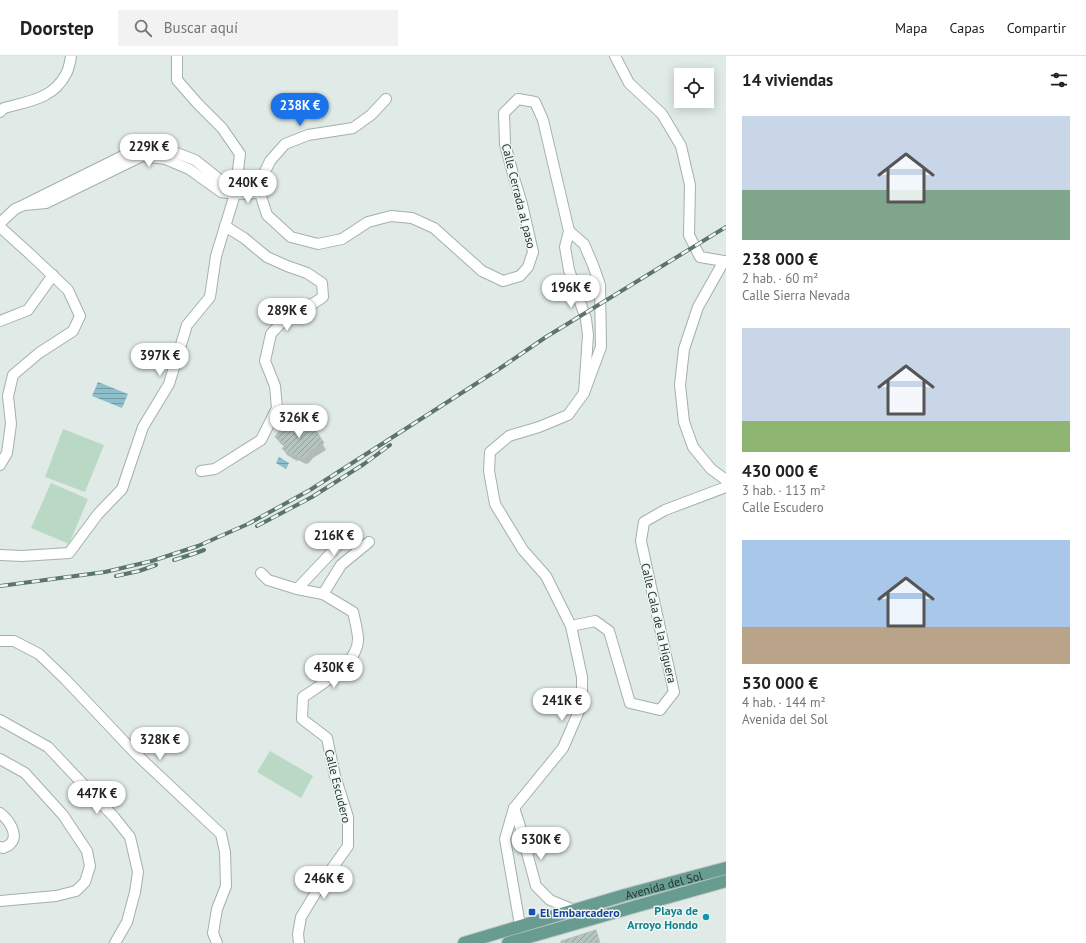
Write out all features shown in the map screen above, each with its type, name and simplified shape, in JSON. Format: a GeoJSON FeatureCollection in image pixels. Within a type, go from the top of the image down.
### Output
{"type":"FeatureCollection","features":[{"type":"Feature","properties":{"kind":"main road","name":"Avenida del Sol"},"geometry":{"type":"LineString","coordinates":[[464,943],[625,895],[726,868]]}},
{"type":"Feature","properties":{"kind":"main road","name":"Avenida del Sol"},"geometry":{"type":"LineString","coordinates":[[508,943],[726,881]]}},
{"type":"Feature","properties":{"kind":"street"},"geometry":{"type":"LineString","coordinates":[[0,112],[4,108],[45,96],[56,89],[66,73],[71,56]]}},
{"type":"Feature","properties":{"kind":"street"},"geometry":{"type":"LineString","coordinates":[[0,555],[22,556],[69,554],[98,514],[122,489],[143,427],[169,384],[187,325],[210,297],[216,256],[235,194],[240,154],[222,128],[177,80],[177,56]]}},
{"type":"Feature","properties":{"kind":"street"},"geometry":{"type":"LineString","coordinates":[[615,56],[629,83],[662,114],[681,146],[690,185],[689,235],[700,257],[725,260],[698,307],[684,349],[680,385],[684,422],[693,447],[711,469],[726,480]]}},
{"type":"Feature","properties":{"kind":"street"},"geometry":{"type":"LineString","coordinates":[[0,223],[15,210],[24,205],[46,203],[142,156],[165,159],[189,169],[221,192],[235,194],[260,193],[261,180],[270,161],[285,144],[308,135],[353,128],[371,115],[386,99]]}},
{"type":"Feature","properties":{"kind":"street","name":"Calle Cerrada al paso"},"geometry":{"type":"LineString","coordinates":[[260,193],[266,215],[291,237],[318,244],[342,239],[368,222],[391,216],[412,218],[434,228],[482,271],[503,281],[520,276],[528,267],[534,252],[505,144],[504,113],[518,99],[535,102],[543,120],[569,231],[565,247],[569,270],[586,319],[588,335],[584,393]]}},
{"type":"Feature","properties":{"kind":"street"},"geometry":{"type":"LineString","coordinates":[[201,471],[215,469],[261,440],[277,408],[275,386],[265,361],[270,334],[291,312],[314,303],[323,297],[322,283],[307,274],[267,257],[244,238],[225,226]]}},
{"type":"Feature","properties":{"kind":"street"},"geometry":{"type":"LineString","coordinates":[[0,228],[68,290],[80,316],[73,331],[39,353],[13,375],[8,396],[11,424],[7,453],[0,465]]}},
{"type":"Feature","properties":{"kind":"street"},"geometry":{"type":"LineString","coordinates":[[520,926],[504,839],[514,808],[563,748],[582,704],[582,677],[571,626],[546,576],[523,550],[495,504],[489,471],[490,452],[509,436],[539,427],[568,415],[584,393],[601,347],[600,285],[584,244],[569,231]]}},
{"type":"Feature","properties":{"kind":"street"},"geometry":{"type":"LineString","coordinates":[[0,321],[28,310],[53,275]]}},
{"type":"Feature","properties":{"kind":"street","name":"Calle Cala de la Higuera"},"geometry":{"type":"LineString","coordinates":[[571,626],[595,622],[608,630],[630,703],[660,710],[674,692],[640,541],[644,522],[665,510],[726,487]]}},
{"type":"Feature","properties":{"kind":"street"},"geometry":{"type":"LineString","coordinates":[[297,589],[348,535]]}},
{"type":"Feature","properties":{"kind":"street"},"geometry":{"type":"LineString","coordinates":[[323,594],[342,565],[369,542]]}},
{"type":"Feature","properties":{"kind":"street","name":"Calle Escudero"},"geometry":{"type":"LineString","coordinates":[[261,573],[268,580],[297,589],[323,594],[353,612],[358,638],[354,654],[338,673],[303,697],[302,719],[327,738],[335,776],[348,816],[348,846],[321,884],[301,918],[298,934],[299,943]]}},
{"type":"Feature","properties":{"kind":"street"},"geometry":{"type":"LineString","coordinates":[[0,641],[14,641],[39,654],[65,679],[135,753],[221,834],[225,852],[226,886],[216,909],[213,934],[217,943]]}},
{"type":"Feature","properties":{"kind":"street"},"geometry":{"type":"LineString","coordinates":[[0,720],[48,747],[114,817],[130,837],[138,872],[135,892],[127,922],[115,943]]}},
{"type":"Feature","properties":{"kind":"street"},"geometry":{"type":"LineString","coordinates":[[0,759],[25,773],[63,815],[87,851],[90,866],[85,882],[76,891],[56,896],[0,901]]}},
{"type":"Feature","properties":{"kind":"street"},"geometry":{"type":"LineString","coordinates":[[514,808],[536,886],[550,900],[574,910]]}},
{"type":"Feature","properties":{"kind":"street"},"geometry":{"type":"LineString","coordinates":[[0,813],[5,816],[12,827],[14,836],[13,841],[5,846],[0,841]]}},
{"type":"Feature","properties":{"kind":"green space"},"geometry":{"type":"Polygon","coordinates":[[[63,429],[104,445],[85,492],[45,477],[63,429]]]}},
{"type":"Feature","properties":{"kind":"green space"},"geometry":{"type":"Polygon","coordinates":[[[51,483],[88,499],[69,544],[31,528],[51,483]]]}},
{"type":"Feature","properties":{"kind":"green space"},"geometry":{"type":"Polygon","coordinates":[[[270,751],[313,776],[301,798],[257,772],[270,751]]]}},
{"type":"Feature","properties":{"kind":"water"},"geometry":{"type":"Polygon","coordinates":[[[98,382],[128,394],[122,408],[92,396],[98,382]]]}},
{"type":"Feature","properties":{"kind":"water"},"geometry":{"type":"Polygon","coordinates":[[[279,457],[289,463],[286,469],[276,463],[279,457]]]}},
{"type":"Feature","properties":{"kind":"building"},"geometry":{"type":"Polygon","coordinates":[[[283,417],[298,428],[303,425],[305,428],[312,424],[324,443],[310,451],[306,457],[302,458],[282,449],[285,445],[275,437],[283,426],[279,424],[283,417]]]}},
{"type":"Feature","properties":{"kind":"building"},"geometry":{"type":"Polygon","coordinates":[[[596,930],[600,943],[561,943],[561,941],[596,930]]]}},
{"type":"Feature","properties":{"kind":"railway"},"geometry":{"type":"LineString","coordinates":[[0,586],[105,572],[152,561],[198,546],[248,524],[310,490],[499,369],[546,337],[726,227]]}},
{"type":"Feature","properties":{"kind":"railway"},"geometry":{"type":"LineString","coordinates":[[257,526],[312,497],[364,464],[390,445]]}},
{"type":"Feature","properties":{"kind":"railway"},"geometry":{"type":"LineString","coordinates":[[174,560],[204,550]]}},
{"type":"Feature","properties":{"kind":"railway"},"geometry":{"type":"LineString","coordinates":[[116,576],[139,571],[156,565]]}},
{"type":"Feature","properties":{"kind":"place","name":"El Embarcadero"},"geometry":{"type":"Point","coordinates":[532,912]}},
{"type":"Feature","properties":{"kind":"place","name":"Playa de Arroyo Hondo"},"geometry":{"type":"Point","coordinates":[706,917]}}]}
